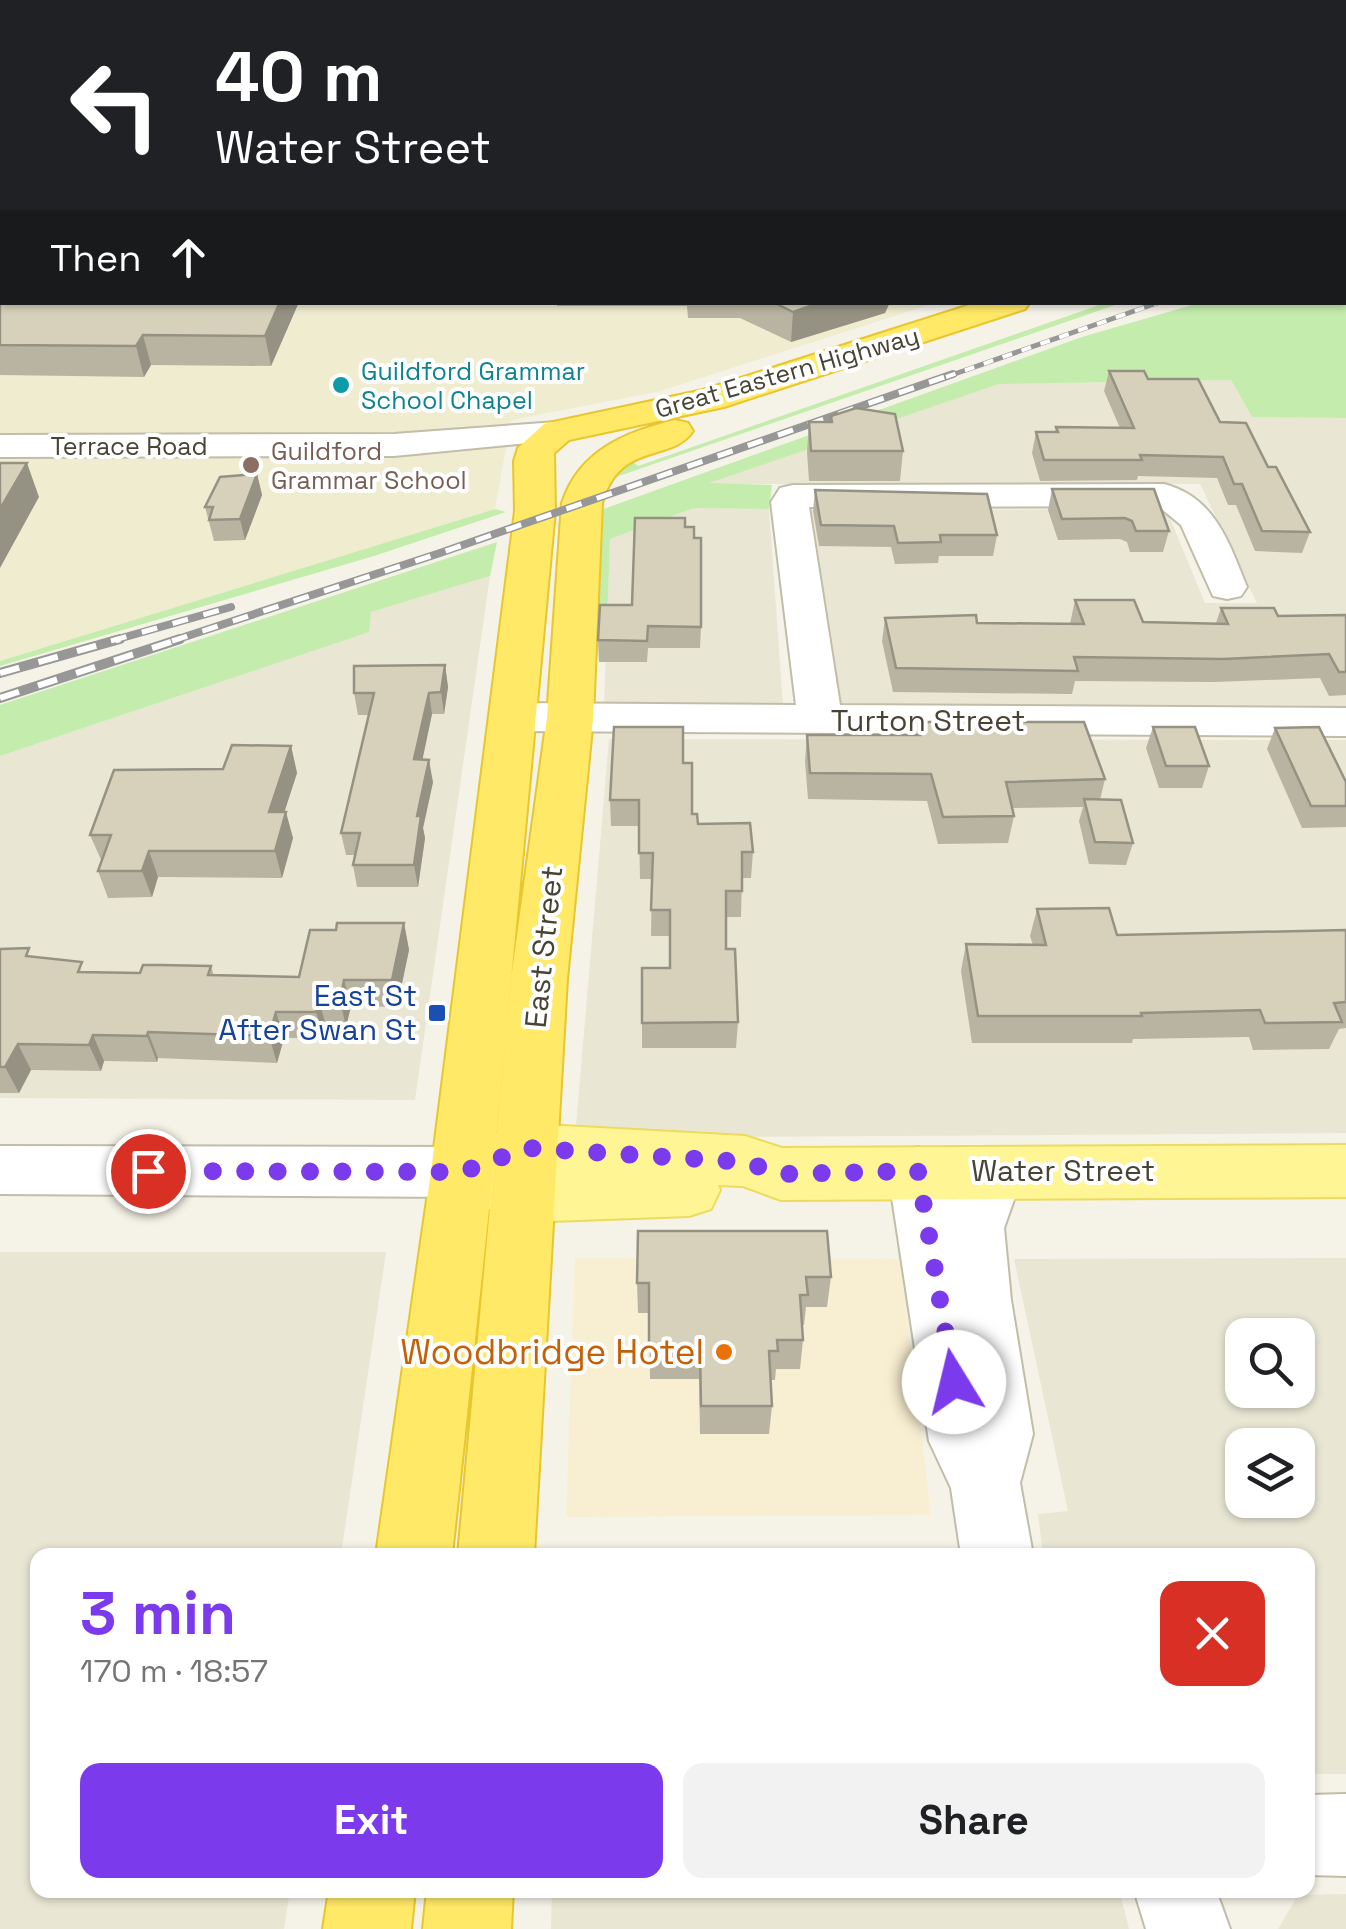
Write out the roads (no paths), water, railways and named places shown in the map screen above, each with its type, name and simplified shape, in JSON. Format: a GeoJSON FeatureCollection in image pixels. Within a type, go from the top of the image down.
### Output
{"type":"FeatureCollection","features":[{"type":"Feature","properties":{"kind":"highway","name":"Great Eastern Highway"},"geometry":{"type":"LineString","coordinates":[[547,440],[587,441],[670,420],[710,418],[1026,306]]}},
{"type":"Feature","properties":{"kind":"highway","name":"Great Eastern Highway"},"geometry":{"type":"LineString","coordinates":[[547,440],[712,399],[1026,306]]}},
{"type":"Feature","properties":{"kind":"highway","name":"East Street"},"geometry":{"type":"LineString","coordinates":[[497,1548],[539,979],[570,718],[582,503],[589,479],[622,449],[710,418]]}},
{"type":"Feature","properties":{"kind":"highway","name":"East Street"},"geometry":{"type":"LineString","coordinates":[[415,1548],[462,1172],[536,511],[532,465],[547,440]]}},
{"type":"Feature","properties":{"kind":"highway"},"geometry":{"type":"LineString","coordinates":[[368,1929],[371,1898]]}},
{"type":"Feature","properties":{"kind":"highway"},"geometry":{"type":"LineString","coordinates":[[467,1929],[469,1898]]}},
{"type":"Feature","properties":{"kind":"main road","name":"Water Street"},"geometry":{"type":"LineString","coordinates":[[462,1172],[525,1172],[746,1190],[781,1174],[1346,1171]]}},
{"type":"Feature","properties":{"kind":"street","name":"Terrace Road"},"geometry":{"type":"LineString","coordinates":[[0,446],[394,445],[547,440]]}},
{"type":"Feature","properties":{"kind":"street","name":"Terrace Road"},"geometry":{"type":"LineString","coordinates":[[0,466],[326,465],[547,440]]}},
{"type":"Feature","properties":{"kind":"street"},"geometry":{"type":"LineString","coordinates":[[820,720],[790,502],[793,496],[1146,494],[1178,499],[1196,513],[1228,587]]}},
{"type":"Feature","properties":{"kind":"street","name":"Turton Street"},"geometry":{"type":"LineString","coordinates":[[511,717],[1346,722]]}},
{"type":"Feature","properties":{"kind":"street"},"geometry":{"type":"LineString","coordinates":[[0,1170],[462,1172]]}},
{"type":"Feature","properties":{"kind":"street"},"geometry":{"type":"LineString","coordinates":[[918,1171],[963,1441],[986,1483],[995,1548]]}},
{"type":"Feature","properties":{"kind":"street"},"geometry":{"type":"LineString","coordinates":[[986,1483],[999,1434],[973,1228],[994,1171]]}},
{"type":"Feature","properties":{"kind":"street"},"geometry":{"type":"LineString","coordinates":[[1315,1835],[1346,1835]]}},
{"type":"Feature","properties":{"kind":"street"},"geometry":{"type":"LineString","coordinates":[[1178,1898],[1188,1929]]}},
{"type":"Feature","properties":{"kind":"railway"},"geometry":{"type":"LineString","coordinates":[[946,377],[1151,305]]}},
{"type":"Feature","properties":{"kind":"railway"},"geometry":{"type":"LineString","coordinates":[[172,641],[440,553],[953,374]]}},
{"type":"Feature","properties":{"kind":"railway"},"geometry":{"type":"LineString","coordinates":[[111,641],[231,607]]}},
{"type":"Feature","properties":{"kind":"railway"},"geometry":{"type":"LineString","coordinates":[[0,673],[120,639]]}},
{"type":"Feature","properties":{"kind":"railway"},"geometry":{"type":"LineString","coordinates":[[0,698],[180,639]]}},
{"type":"Feature","properties":{"kind":"place","name":"Guildford Grammar School Chapel"},"geometry":{"type":"Point","coordinates":[341,385]}},
{"type":"Feature","properties":{"kind":"place","name":"Guildford Grammar School"},"geometry":{"type":"Point","coordinates":[251,465]}},
{"type":"Feature","properties":{"kind":"place","name":"East St After Swan St"},"geometry":{"type":"Point","coordinates":[437,1013]}},
{"type":"Feature","properties":{"kind":"place","name":"Woodbridge Hotel"},"geometry":{"type":"Point","coordinates":[724,1352]}}]}
